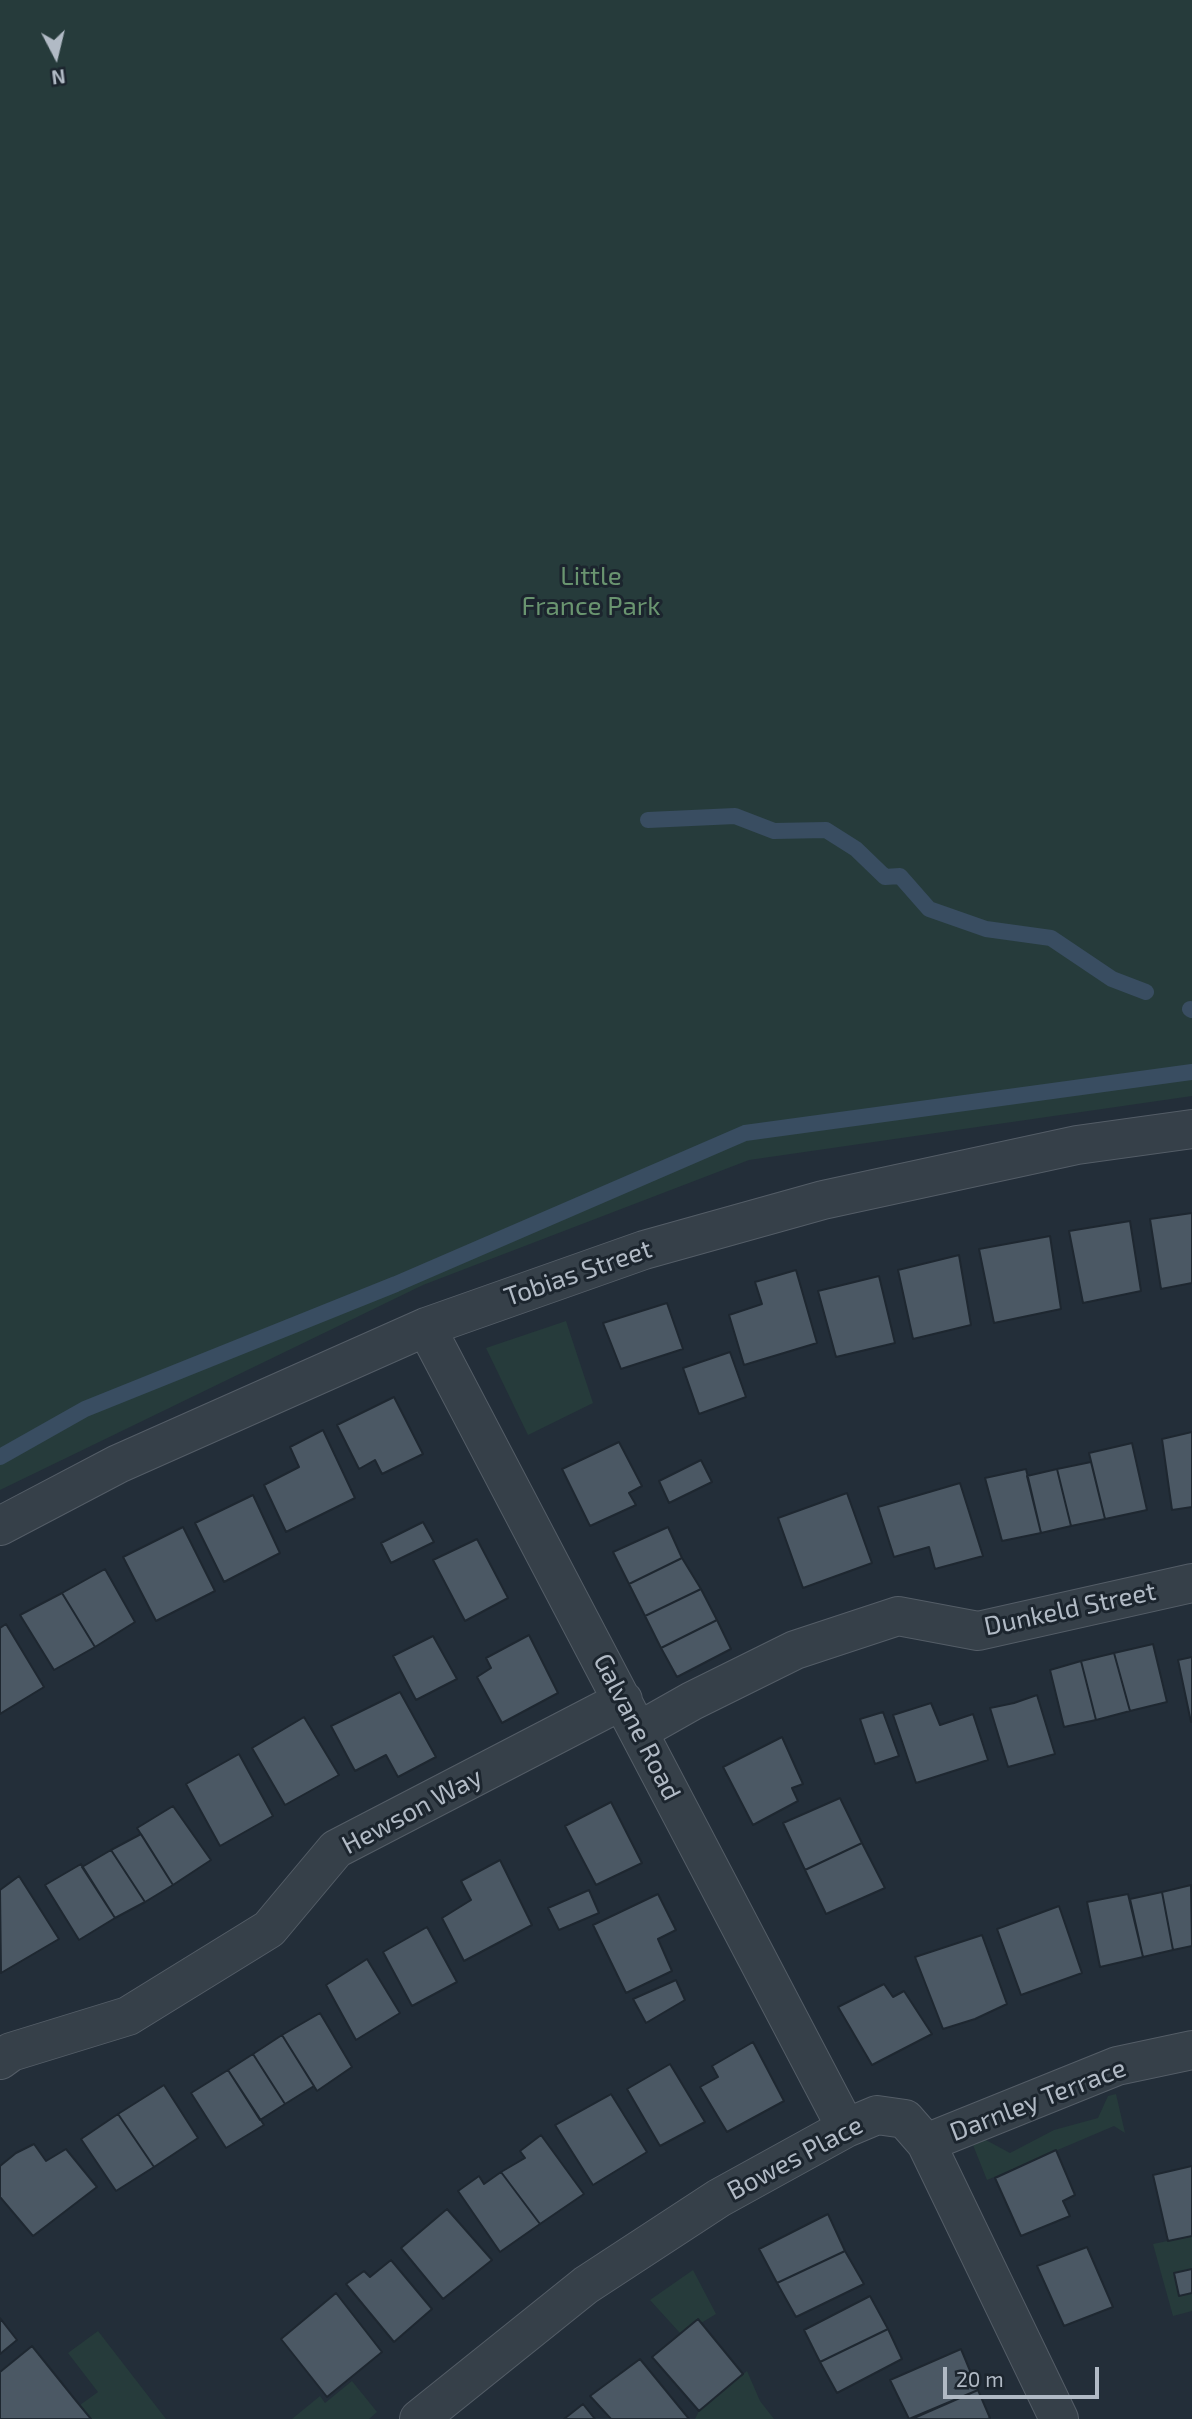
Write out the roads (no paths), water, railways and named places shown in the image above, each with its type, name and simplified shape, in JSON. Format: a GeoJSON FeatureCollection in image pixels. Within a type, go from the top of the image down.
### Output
{"type":"FeatureCollection","features":[{"type":"Feature","properties":{"kind":"street","name":"Tobias Street"},"geometry":{"type":"LineString","coordinates":[[0,1526],[118,1464],[426,1327],[644,1250],[824,1200],[1077,1145],[1192,1129]]}},
{"type":"Feature","properties":{"kind":"street","name":"Galvane Road"},"geometry":{"type":"LineString","coordinates":[[426,1327],[846,2128]]}},
{"type":"Feature","properties":{"kind":"street","name":"Dunkeld Street"},"geometry":{"type":"LineString","coordinates":[[631,1715],[692,1700],[795,1650],[898,1616],[978,1631],[1192,1583]]}},
{"type":"Feature","properties":{"kind":"street","name":"Hewson Way"},"geometry":{"type":"LineString","coordinates":[[0,2060],[11,2052],[128,2017],[269,1928],[336,1849],[631,1715]]}},
{"type":"Feature","properties":{"kind":"street","name":"Darnley Terrace"},"geometry":{"type":"LineString","coordinates":[[926,2143],[1117,2066],[1192,2050]]}},
{"type":"Feature","properties":{"kind":"street","name":"Bowes Place"},"geometry":{"type":"LineString","coordinates":[[419,2419],[586,2285],[719,2198],[846,2128],[877,2115],[905,2119],[926,2143],[1059,2419]]}},
{"type":"Feature","properties":{"kind":"waterway"},"geometry":{"type":"LineString","coordinates":[[648,820],[735,816],[774,831],[826,830],[856,849],[885,877],[900,876],[929,909],[986,929],[1051,938],[1112,979],[1146,992]]}},
{"type":"Feature","properties":{"kind":"waterway"},"geometry":{"type":"LineString","coordinates":[[0,1457],[85,1409],[396,1284],[745,1133],[1192,1072]]}},
{"type":"Feature","properties":{"kind":"park label","name":"Little France Park"},"geometry":{"type":"Point","coordinates":[591,591]}}]}
